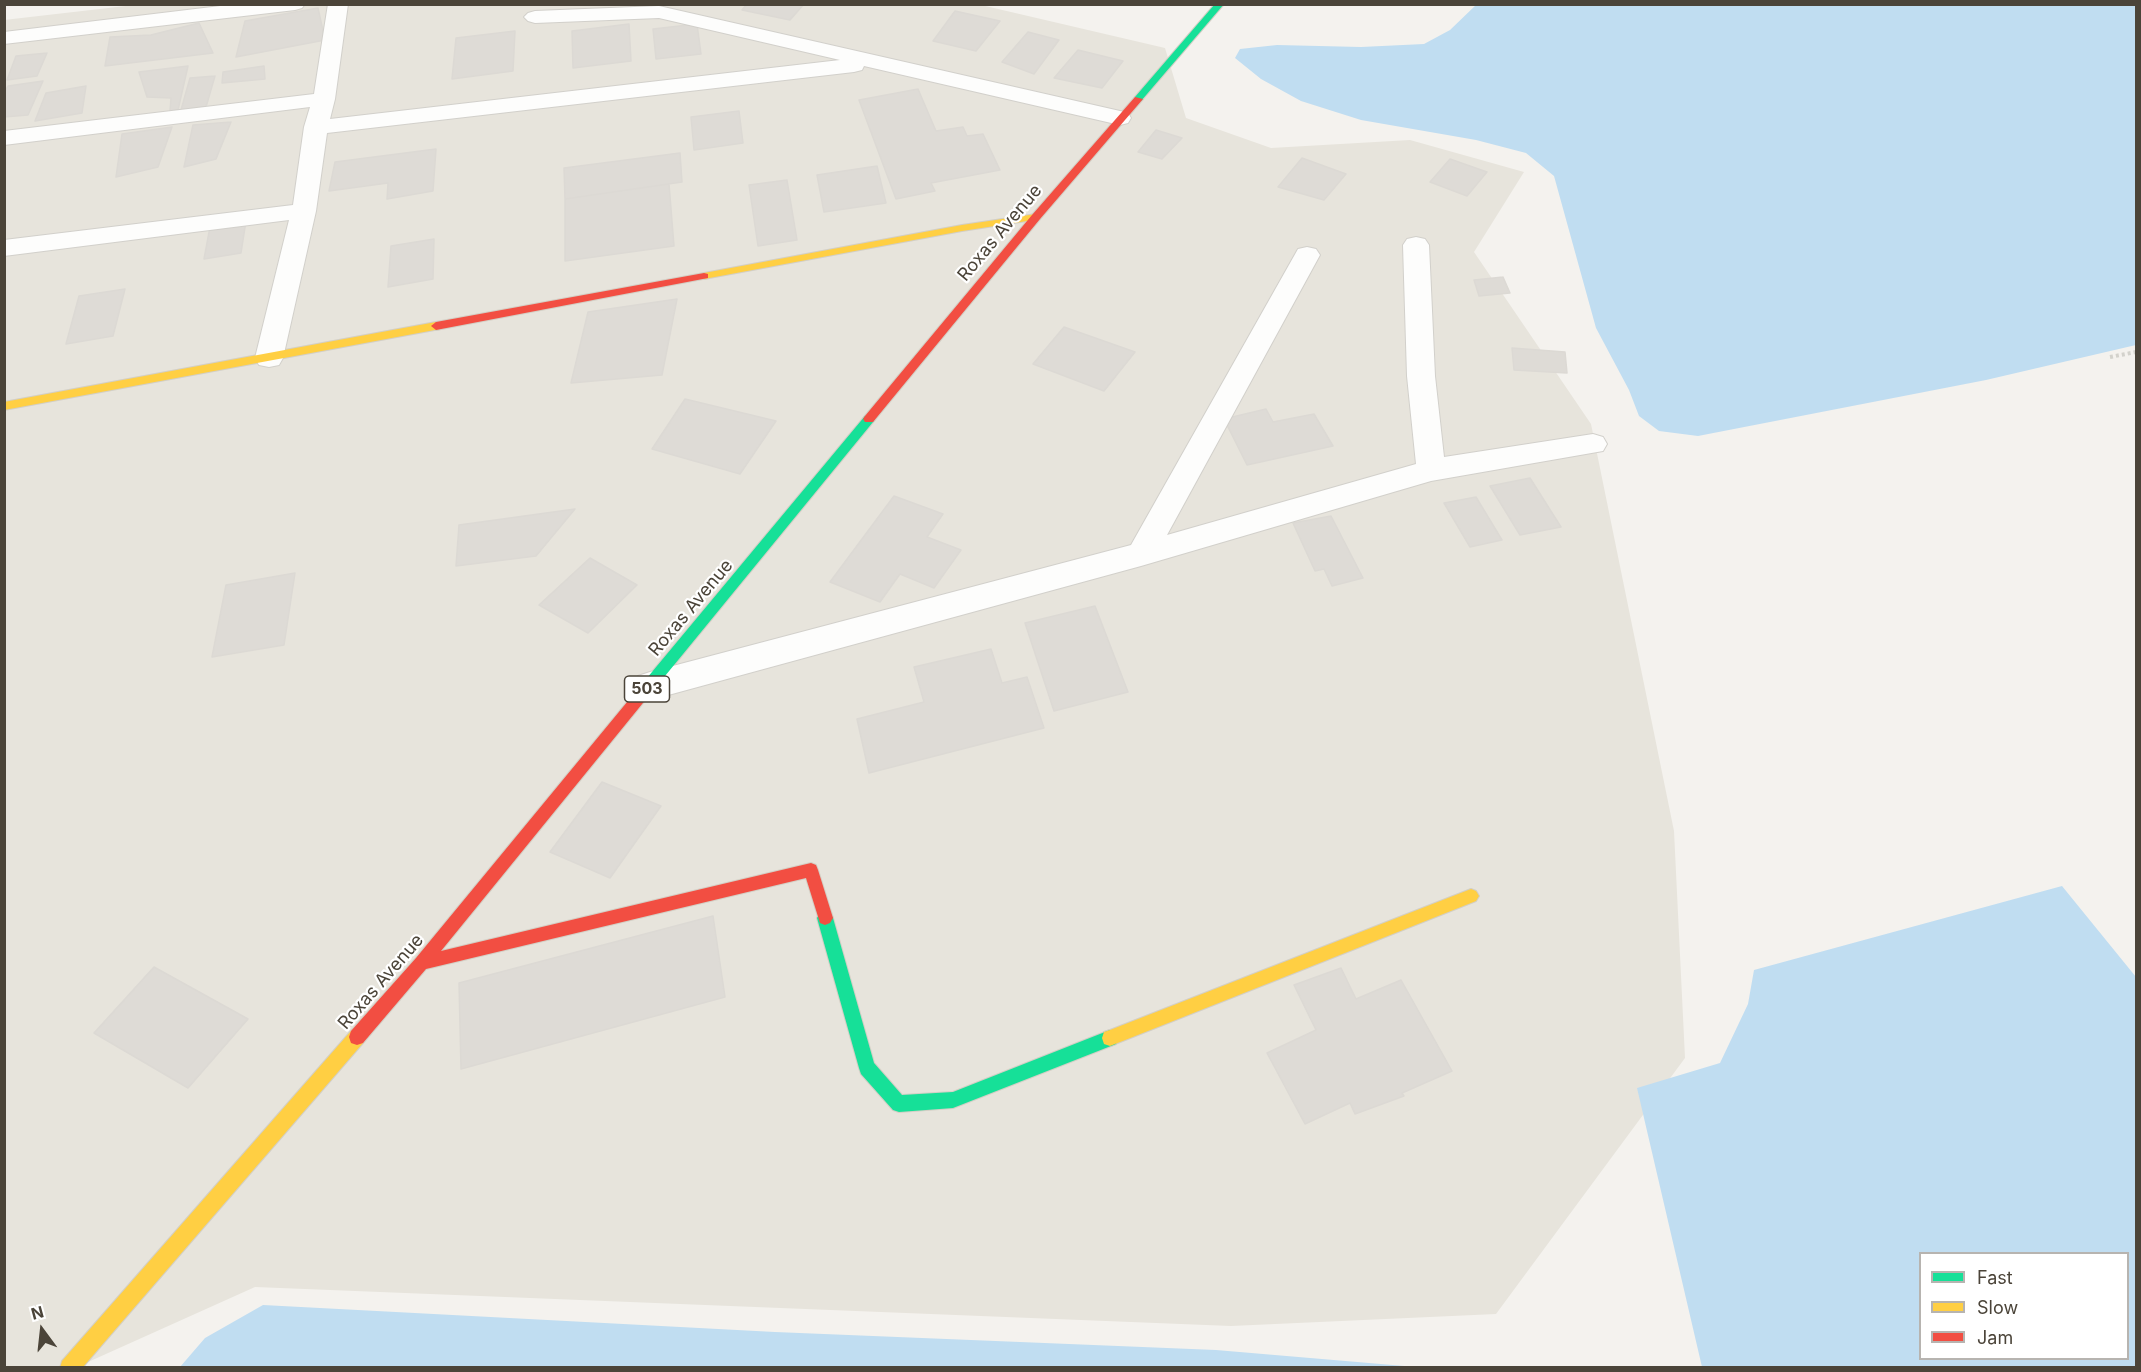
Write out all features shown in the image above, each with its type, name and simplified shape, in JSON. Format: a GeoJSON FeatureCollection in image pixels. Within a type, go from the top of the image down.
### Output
{"type":"FeatureCollection","features":[{"type":"Feature","properties":{"kind":"street"},"geometry":{"type":"LineString","coordinates":[[4,38],[295,4]]}},
{"type":"Feature","properties":{"kind":"street"},"geometry":{"type":"LineString","coordinates":[[269,358],[304,212],[338,4]]}},
{"type":"Feature","properties":{"kind":"street","name":"Roxas Avenue"},"geometry":{"type":"LineString","coordinates":[[69,1368],[421,963],[1036,218],[1220,4]]}},
{"type":"Feature","properties":{"kind":"street"},"geometry":{"type":"LineString","coordinates":[[535,17],[659,12],[1120,118]]}},
{"type":"Feature","properties":{"kind":"street"},"geometry":{"type":"LineString","coordinates":[[316,128],[879,62]]}},
{"type":"Feature","properties":{"kind":"street"},"geometry":{"type":"LineString","coordinates":[[4,138],[324,99]]}},
{"type":"Feature","properties":{"kind":"street"},"geometry":{"type":"LineString","coordinates":[[4,248],[304,212]]}},
{"type":"Feature","properties":{"kind":"street"},"geometry":{"type":"LineString","coordinates":[[4,406],[962,228],[1036,218]]}},
{"type":"Feature","properties":{"kind":"street"},"geometry":{"type":"LineString","coordinates":[[1416,245],[1421,376],[1431,470]]}},
{"type":"Feature","properties":{"kind":"street"},"geometry":{"type":"LineString","coordinates":[[1141,554],[1307,255]]}},
{"type":"Feature","properties":{"kind":"street"},"geometry":{"type":"LineString","coordinates":[[650,686],[1141,554],[1431,470],[1593,444]]}},
{"type":"Feature","properties":{"kind":"street"},"geometry":{"type":"LineString","coordinates":[[421,963],[811,870],[867,1068],[898,1104],[953,1100],[1471,896]]}},
{"type":"Feature","properties":{"kind":"path"},"geometry":{"type":"LineString","coordinates":[[2110,357],[2136,352]]}},
{"type":"Feature","properties":{"kind":"shaded area"},"geometry":{"type":"Polygon","coordinates":[[[143,4],[981,5],[1165,48],[1186,118],[1271,148],[1410,140],[1524,172],[1474,252],[1591,424],[1674,831],[1685,1058],[1496,1314],[1231,1326],[255,1287],[77,1367],[5,1367],[4,20],[143,4]]]}},
{"type":"Feature","properties":{"kind":"water"},"geometry":{"type":"Polygon","coordinates":[[[1476,5],[2136,5],[2136,345],[1986,380],[1698,436],[1659,431],[1639,416],[1629,390],[1596,328],[1554,176],[1526,153],[1476,140],[1361,120],[1301,101],[1261,79],[1235,58],[1240,49],[1277,45],[1361,47],[1424,44],[1450,30],[1476,5]]]}},
{"type":"Feature","properties":{"kind":"water"},"geometry":{"type":"Polygon","coordinates":[[[2062,886],[2136,977],[2136,1367],[1702,1367],[1637,1088],[1720,1063],[1748,1004],[1754,970],[2062,886]]]}},
{"type":"Feature","properties":{"kind":"water"},"geometry":{"type":"Polygon","coordinates":[[[263,1305],[775,1332],[1216,1350],[1416,1367],[180,1367],[205,1338],[263,1305]]]}},
{"type":"Feature","properties":{"kind":"building"},"geometry":{"type":"Polygon","coordinates":[[[747,4],[804,4],[790,20],[742,10],[747,4]]]}},
{"type":"Feature","properties":{"kind":"building"},"geometry":{"type":"Polygon","coordinates":[[[318,8],[325,40],[236,57],[245,21],[318,8]]]}},
{"type":"Feature","properties":{"kind":"building"},"geometry":{"type":"Polygon","coordinates":[[[955,11],[1000,21],[976,51],[933,41],[955,11]]]}},
{"type":"Feature","properties":{"kind":"building"},"geometry":{"type":"Polygon","coordinates":[[[199,23],[213,53],[105,66],[110,37],[151,35],[199,23]]]}},
{"type":"Feature","properties":{"kind":"building"},"geometry":{"type":"Polygon","coordinates":[[[629,24],[631,61],[573,68],[572,31],[629,24]]]}},
{"type":"Feature","properties":{"kind":"building"},"geometry":{"type":"Polygon","coordinates":[[[697,24],[701,54],[656,59],[653,29],[697,24]]]}},
{"type":"Feature","properties":{"kind":"building"},"geometry":{"type":"Polygon","coordinates":[[[515,31],[513,71],[452,79],[456,38],[515,31]]]}},
{"type":"Feature","properties":{"kind":"building"},"geometry":{"type":"Polygon","coordinates":[[[1028,32],[1059,40],[1034,74],[1002,62],[1028,32]]]}},
{"type":"Feature","properties":{"kind":"building"},"geometry":{"type":"Polygon","coordinates":[[[1078,50],[1123,61],[1102,88],[1054,78],[1078,50]]]}},
{"type":"Feature","properties":{"kind":"building"},"geometry":{"type":"Polygon","coordinates":[[[47,53],[37,76],[7,80],[16,56],[47,53]]]}},
{"type":"Feature","properties":{"kind":"building"},"geometry":{"type":"Polygon","coordinates":[[[188,66],[178,110],[170,111],[171,98],[147,97],[139,72],[188,66]]]}},
{"type":"Feature","properties":{"kind":"building"},"geometry":{"type":"Polygon","coordinates":[[[264,66],[265,79],[222,83],[223,72],[264,66]]]}},
{"type":"Feature","properties":{"kind":"building"},"geometry":{"type":"Polygon","coordinates":[[[215,76],[206,107],[181,110],[190,78],[215,76]]]}},
{"type":"Feature","properties":{"kind":"building"},"geometry":{"type":"Polygon","coordinates":[[[43,81],[28,115],[4,117],[4,93],[8,86],[43,81]]]}},
{"type":"Feature","properties":{"kind":"building"},"geometry":{"type":"Polygon","coordinates":[[[86,86],[82,113],[35,121],[46,93],[86,86]]]}},
{"type":"Feature","properties":{"kind":"building"},"geometry":{"type":"Polygon","coordinates":[[[918,89],[936,131],[963,127],[967,136],[983,134],[1000,170],[931,183],[935,191],[896,199],[859,100],[918,89]]]}},
{"type":"Feature","properties":{"kind":"building"},"geometry":{"type":"Polygon","coordinates":[[[739,111],[743,143],[694,150],[691,117],[739,111]]]}},
{"type":"Feature","properties":{"kind":"building"},"geometry":{"type":"Polygon","coordinates":[[[231,122],[216,159],[184,167],[193,125],[231,122]]]}},
{"type":"Feature","properties":{"kind":"building"},"geometry":{"type":"Polygon","coordinates":[[[172,127],[158,167],[116,177],[122,134],[172,127]]]}},
{"type":"Feature","properties":{"kind":"building"},"geometry":{"type":"Polygon","coordinates":[[[1156,130],[1182,138],[1162,159],[1138,152],[1156,130]]]}},
{"type":"Feature","properties":{"kind":"building"},"geometry":{"type":"Polygon","coordinates":[[[436,149],[433,191],[387,199],[388,183],[329,191],[335,162],[436,149]]]}},
{"type":"Feature","properties":{"kind":"building"},"geometry":{"type":"Polygon","coordinates":[[[680,153],[682,182],[565,199],[564,168],[680,153]]]}},
{"type":"Feature","properties":{"kind":"building"},"geometry":{"type":"Polygon","coordinates":[[[1302,158],[1346,174],[1324,200],[1278,187],[1302,158]]]}},
{"type":"Feature","properties":{"kind":"building"},"geometry":{"type":"Polygon","coordinates":[[[1450,159],[1487,172],[1467,196],[1430,182],[1450,159]]]}},
{"type":"Feature","properties":{"kind":"building"},"geometry":{"type":"Polygon","coordinates":[[[877,166],[886,203],[824,212],[817,175],[877,166]]]}},
{"type":"Feature","properties":{"kind":"building"},"geometry":{"type":"Polygon","coordinates":[[[787,180],[797,240],[758,246],[749,185],[787,180]]]}},
{"type":"Feature","properties":{"kind":"building"},"geometry":{"type":"Polygon","coordinates":[[[669,184],[674,246],[565,261],[565,199],[669,184]]]}},
{"type":"Feature","properties":{"kind":"building"},"geometry":{"type":"Polygon","coordinates":[[[246,221],[241,253],[204,259],[210,227],[246,221]]]}},
{"type":"Feature","properties":{"kind":"building"},"geometry":{"type":"Polygon","coordinates":[[[434,239],[433,279],[388,287],[391,246],[434,239]]]}},
{"type":"Feature","properties":{"kind":"building"},"geometry":{"type":"Polygon","coordinates":[[[1503,277],[1510,293],[1479,296],[1474,280],[1503,277]]]}},
{"type":"Feature","properties":{"kind":"building"},"geometry":{"type":"Polygon","coordinates":[[[125,289],[113,336],[66,344],[79,296],[125,289]]]}},
{"type":"Feature","properties":{"kind":"building"},"geometry":{"type":"Polygon","coordinates":[[[677,299],[662,375],[571,383],[588,312],[677,299]]]}},
{"type":"Feature","properties":{"kind":"building"},"geometry":{"type":"Polygon","coordinates":[[[1064,327],[1135,352],[1104,391],[1033,364],[1064,327]]]}},
{"type":"Feature","properties":{"kind":"building"},"geometry":{"type":"Polygon","coordinates":[[[1512,348],[1565,352],[1567,373],[1514,370],[1512,348]]]}},
{"type":"Feature","properties":{"kind":"building"},"geometry":{"type":"Polygon","coordinates":[[[685,399],[776,421],[740,474],[652,449],[685,399]]]}},
{"type":"Feature","properties":{"kind":"building"},"geometry":{"type":"Polygon","coordinates":[[[1266,409],[1273,422],[1314,414],[1333,446],[1247,465],[1224,419],[1266,409]]]}},
{"type":"Feature","properties":{"kind":"building"},"geometry":{"type":"Polygon","coordinates":[[[1530,478],[1561,527],[1520,535],[1490,486],[1530,478]]]}},
{"type":"Feature","properties":{"kind":"building"},"geometry":{"type":"Polygon","coordinates":[[[894,496],[943,514],[927,537],[961,550],[934,588],[900,574],[880,602],[830,582],[894,496]]]}},
{"type":"Feature","properties":{"kind":"building"},"geometry":{"type":"Polygon","coordinates":[[[1476,497],[1502,540],[1470,547],[1444,503],[1476,497]]]}},
{"type":"Feature","properties":{"kind":"building"},"geometry":{"type":"Polygon","coordinates":[[[575,509],[536,556],[456,566],[459,525],[575,509]]]}},
{"type":"Feature","properties":{"kind":"building"},"geometry":{"type":"Polygon","coordinates":[[[1331,516],[1363,578],[1332,586],[1324,569],[1315,571],[1293,523],[1331,516]]]}},
{"type":"Feature","properties":{"kind":"building"},"geometry":{"type":"Polygon","coordinates":[[[590,558],[637,585],[588,633],[539,605],[590,558]]]}},
{"type":"Feature","properties":{"kind":"building"},"geometry":{"type":"Polygon","coordinates":[[[295,573],[284,645],[212,657],[226,585],[295,573]]]}},
{"type":"Feature","properties":{"kind":"building"},"geometry":{"type":"Polygon","coordinates":[[[1095,606],[1128,692],[1054,711],[1025,623],[1095,606]]]}},
{"type":"Feature","properties":{"kind":"building"},"geometry":{"type":"Polygon","coordinates":[[[991,649],[1002,683],[1027,677],[1044,728],[869,773],[857,719],[924,702],[914,667],[991,649]]]}},
{"type":"Feature","properties":{"kind":"building"},"geometry":{"type":"Polygon","coordinates":[[[602,782],[661,806],[610,878],[550,852],[602,782]]]}},
{"type":"Feature","properties":{"kind":"building"},"geometry":{"type":"Polygon","coordinates":[[[713,916],[725,997],[461,1069],[459,983],[713,916]]]}},
{"type":"Feature","properties":{"kind":"building"},"geometry":{"type":"Polygon","coordinates":[[[154,967],[248,1019],[188,1088],[94,1033],[154,967]]]}},
{"type":"Feature","properties":{"kind":"building"},"geometry":{"type":"Polygon","coordinates":[[[1341,968],[1356,999],[1401,980],[1452,1071],[1402,1093],[1404,1096],[1355,1114],[1350,1103],[1305,1124],[1267,1053],[1316,1030],[1294,985],[1341,968]]]}},
{"type":"Feature","properties":{"kind":"traffic: fast"},"geometry":{"type":"LineString","coordinates":[[1138,99],[1220,4]]}},
{"type":"Feature","properties":{"kind":"traffic: fast"},"geometry":{"type":"LineString","coordinates":[[642,694],[869,419]]}},
{"type":"Feature","properties":{"kind":"traffic: fast"},"geometry":{"type":"LineString","coordinates":[[825,918],[867,1068],[899,1104],[953,1100],[1110,1038]]}},
{"type":"Feature","properties":{"kind":"traffic: slow"},"geometry":{"type":"LineString","coordinates":[[704,276],[962,228],[1036,217]]}},
{"type":"Feature","properties":{"kind":"traffic: slow"},"geometry":{"type":"LineString","coordinates":[[4,406],[436,326]]}},
{"type":"Feature","properties":{"kind":"traffic: slow"},"geometry":{"type":"LineString","coordinates":[[1110,1038],[1471,896]]}},
{"type":"Feature","properties":{"kind":"traffic: slow"},"geometry":{"type":"LineString","coordinates":[[69,1368],[357,1037]]}},
{"type":"Feature","properties":{"kind":"traffic: jam"},"geometry":{"type":"LineString","coordinates":[[869,419],[1036,217],[1138,99]]}},
{"type":"Feature","properties":{"kind":"traffic: jam"},"geometry":{"type":"LineString","coordinates":[[436,326],[704,276]]}},
{"type":"Feature","properties":{"kind":"traffic: jam"},"geometry":{"type":"LineString","coordinates":[[357,1037],[421,963],[642,694]]}},
{"type":"Feature","properties":{"kind":"traffic: jam"},"geometry":{"type":"LineString","coordinates":[[421,963],[811,870],[825,918]]}}]}
